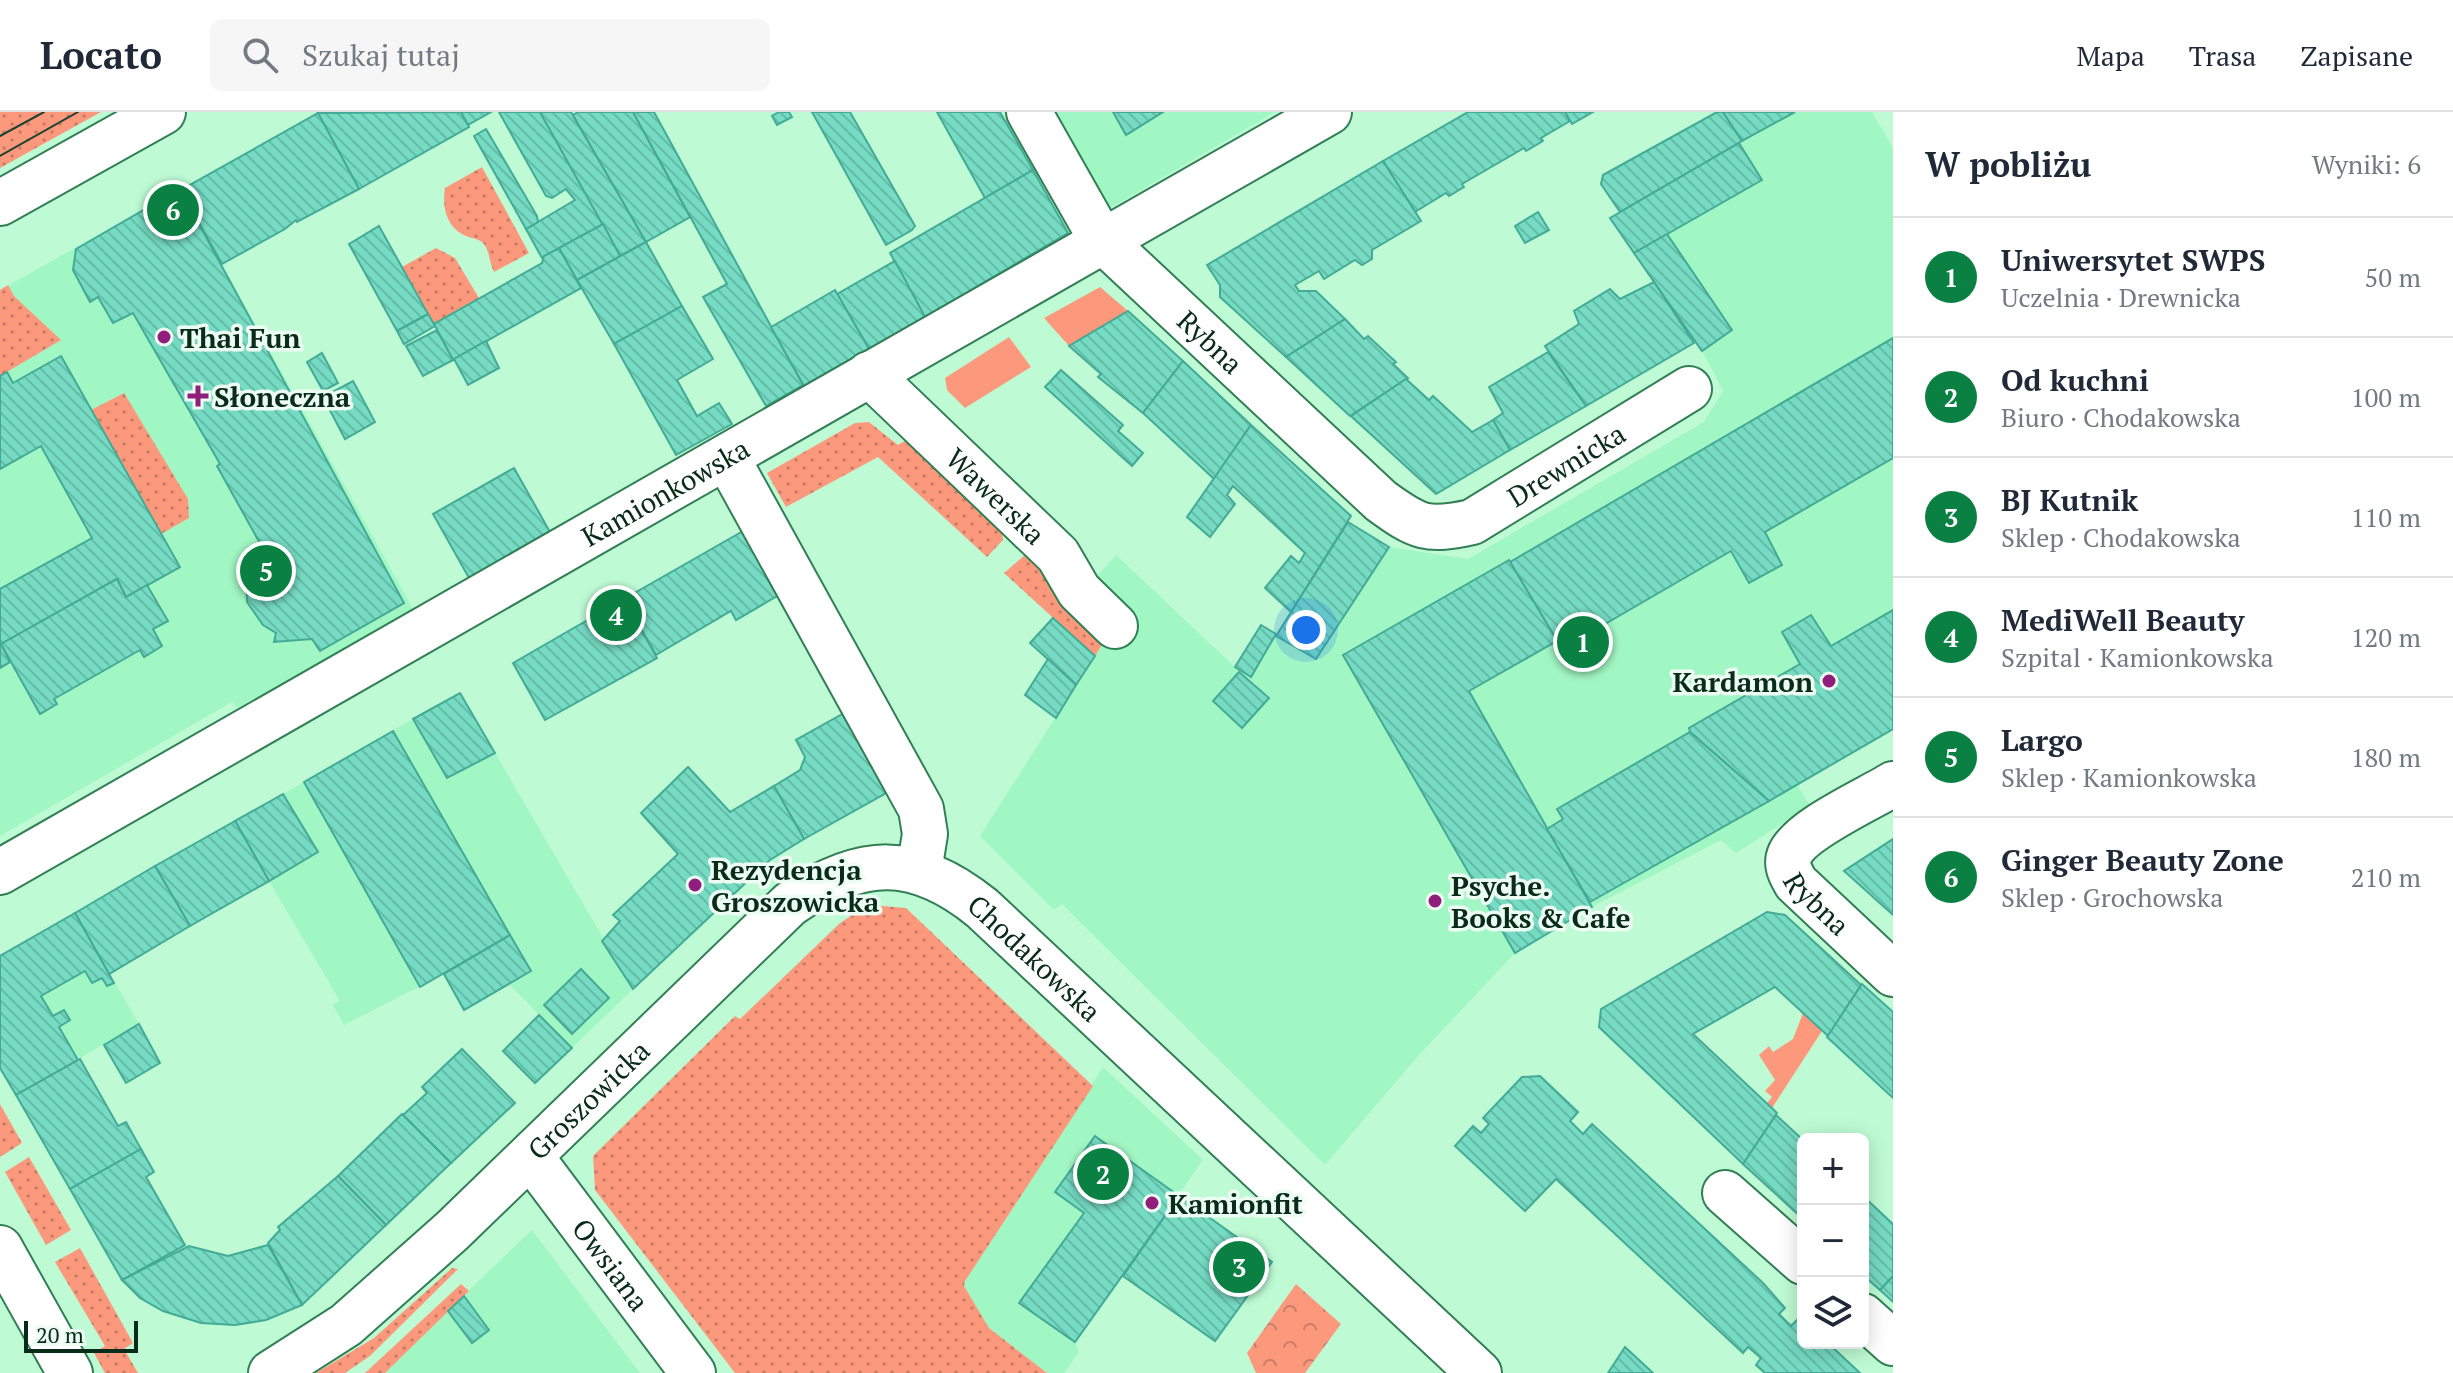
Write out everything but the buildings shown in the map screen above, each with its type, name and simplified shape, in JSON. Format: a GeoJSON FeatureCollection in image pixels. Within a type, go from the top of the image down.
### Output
{"type":"FeatureCollection","features":[{"type":"Feature","properties":{"kind":"street"},"geometry":{"type":"LineString","coordinates":[[0,203],[163,112]]}},
{"type":"Feature","properties":{"kind":"street","name":"Rybna"},"geometry":{"type":"LineString","coordinates":[[1029,112],[1101,239],[1381,501],[1413,525],[1437,530]]}},
{"type":"Feature","properties":{"kind":"street","name":"Kamionkowska"},"geometry":{"type":"LineString","coordinates":[[0,872],[727,458],[1101,239],[1329,112]]}},
{"type":"Feature","properties":{"kind":"street","name":"Wawerska"},"geometry":{"type":"LineString","coordinates":[[869,374],[1058,555],[1079,591],[1115,626]]}},
{"type":"Feature","properties":{"kind":"street","name":"Drewnicka"},"geometry":{"type":"LineString","coordinates":[[1437,530],[1472,522],[1689,389]]}},
{"type":"Feature","properties":{"kind":"street"},"geometry":{"type":"LineString","coordinates":[[727,458],[921,809],[925,834],[919,871]]}},
{"type":"Feature","properties":{"kind":"street","name":"Rybna"},"geometry":{"type":"LineString","coordinates":[[1893,784],[1821,827],[1790,853],[1787,867],[1796,883],[1893,974]]}},
{"type":"Feature","properties":{"kind":"street","name":"Groszowicka"},"geometry":{"type":"LineString","coordinates":[[271,1373],[346,1325],[531,1157],[790,904],[820,883],[851,871],[885,866],[919,871]]}},
{"type":"Feature","properties":{"kind":"street","name":"Chodakowska"},"geometry":{"type":"LineString","coordinates":[[919,871],[954,886],[1070,990],[1479,1373]]}},
{"type":"Feature","properties":{"kind":"street","name":"Owsiana"},"geometry":{"type":"LineString","coordinates":[[531,1157],[693,1373]]}},
{"type":"Feature","properties":{"kind":"street"},"geometry":{"type":"LineString","coordinates":[[1725,1193],[1797,1257]]}},
{"type":"Feature","properties":{"kind":"street"},"geometry":{"type":"LineString","coordinates":[[0,1248],[70,1373]]}},
{"type":"Feature","properties":{"kind":"street"},"geometry":{"type":"LineString","coordinates":[[1869,1321],[1893,1343]]}},
{"type":"Feature","properties":{"kind":"shaded area"},"geometry":{"type":"Polygon","coordinates":[[[1052,112],[1275,112],[1107,210],[1052,112]]]}},
{"type":"Feature","properties":{"kind":"shaded area"},"geometry":{"type":"Polygon","coordinates":[[[1795,112],[1872,112],[1893,148],[1893,729],[1797,785],[1810,806],[1736,853],[1721,840],[1592,907],[1515,953],[1418,1056],[1325,1165],[1062,904],[1054,910],[980,836],[1108,635],[1090,584],[1116,555],[1235,667],[1251,676],[1348,522],[1389,547],[1468,559],[1704,422],[1723,391],[1702,351],[1610,218],[1795,112]]]}},
{"type":"Feature","properties":{"kind":"shaded area"},"geometry":{"type":"Polygon","coordinates":[[[180,189],[413,609],[237,708],[232,702],[0,836],[0,290],[180,189]]]}},
{"type":"Feature","properties":{"kind":"shaded area"},"geometry":{"type":"Polygon","coordinates":[[[413,719],[447,778],[495,753],[633,989],[572,1048],[509,984],[464,1010],[444,974],[344,1025],[333,1005],[340,1001],[269,881],[318,852],[283,794],[413,719]]]}},
{"type":"Feature","properties":{"kind":"shaded area"},"geometry":{"type":"Polygon","coordinates":[[[75,913],[139,1024],[16,1095],[0,1068],[0,956],[75,913]]]}},
{"type":"Feature","properties":{"kind":"shaded area"},"geometry":{"type":"Polygon","coordinates":[[[1103,1067],[1203,1160],[1075,1342],[1079,1352],[1064,1373],[1047,1373],[989,1328],[964,1286],[1103,1067]]]}},
{"type":"Feature","properties":{"kind":"shaded area"},"geometry":{"type":"Polygon","coordinates":[[[532,1230],[640,1373],[385,1373],[490,1270],[532,1230]]]}},
{"type":"Feature","properties":{"kind":"green space"},"geometry":{"type":"Polygon","coordinates":[[[0,112],[101,112],[0,168],[0,112]]]}},
{"type":"Feature","properties":{"kind":"green space"},"geometry":{"type":"Polygon","coordinates":[[[482,167],[529,253],[494,272],[483,243],[454,227],[447,216],[444,202],[445,188],[482,167]]]}},
{"type":"Feature","properties":{"kind":"green space"},"geometry":{"type":"Polygon","coordinates":[[[436,248],[455,258],[479,298],[434,324],[402,267],[436,248]]]}},
{"type":"Feature","properties":{"kind":"green space"},"geometry":{"type":"Polygon","coordinates":[[[8,285],[14,296],[61,340],[0,376],[0,290],[8,285]]]}},
{"type":"Feature","properties":{"kind":"green space"},"geometry":{"type":"Polygon","coordinates":[[[1100,287],[1128,311],[1069,346],[1044,318],[1100,287]]]}},
{"type":"Feature","properties":{"kind":"green space"},"geometry":{"type":"Polygon","coordinates":[[[1009,337],[1031,367],[965,408],[947,390],[945,378],[1009,337]]]}},
{"type":"Feature","properties":{"kind":"green space"},"geometry":{"type":"Polygon","coordinates":[[[124,393],[188,499],[189,518],[161,534],[91,410],[124,393]]]}},
{"type":"Feature","properties":{"kind":"green space"},"geometry":{"type":"Polygon","coordinates":[[[869,422],[898,445],[908,439],[1001,527],[1003,540],[987,557],[878,457],[786,507],[767,473],[855,423],[869,422]]]}},
{"type":"Feature","properties":{"kind":"green space"},"geometry":{"type":"Polygon","coordinates":[[[1026,554],[1108,635],[1095,656],[1004,573],[1026,554]]]}},
{"type":"Feature","properties":{"kind":"green space"},"geometry":{"type":"Polygon","coordinates":[[[883,906],[906,908],[1093,1086],[964,1286],[989,1328],[1047,1373],[735,1373],[595,1190],[593,1156],[735,1016],[740,1019],[840,923],[857,912],[883,906]]]}},
{"type":"Feature","properties":{"kind":"green space"},"geometry":{"type":"Polygon","coordinates":[[[1803,1013],[1822,1031],[1772,1108],[1767,1103],[1772,1097],[1765,1091],[1775,1080],[1759,1055],[1769,1046],[1773,1052],[1793,1039],[1803,1013]]]}},
{"type":"Feature","properties":{"kind":"green space"},"geometry":{"type":"Polygon","coordinates":[[[0,1104],[22,1143],[0,1157],[0,1104]]]}},
{"type":"Feature","properties":{"kind":"green space"},"geometry":{"type":"Polygon","coordinates":[[[29,1157],[71,1230],[46,1245],[5,1172],[29,1157]]]}},
{"type":"Feature","properties":{"kind":"green space"},"geometry":{"type":"Polygon","coordinates":[[[80,1248],[133,1343],[124,1349],[138,1373],[105,1373],[94,1353],[105,1346],[55,1262],[80,1248]]]}},
{"type":"Feature","properties":{"kind":"green space"},"geometry":{"type":"Polygon","coordinates":[[[452,1268],[458,1269],[370,1356],[345,1373],[316,1373],[374,1338],[452,1268]]]}},
{"type":"Feature","properties":{"kind":"green space"},"geometry":{"type":"Polygon","coordinates":[[[461,1284],[469,1291],[385,1373],[365,1373],[461,1284]]]}},
{"type":"Feature","properties":{"kind":"green space"},"geometry":{"type":"Polygon","coordinates":[[[1296,1284],[1341,1324],[1305,1373],[1256,1373],[1247,1353],[1296,1284]]]}},
{"type":"Feature","properties":{"kind":"tram line"},"geometry":{"type":"LineString","coordinates":[[0,136],[44,112]]}},
{"type":"Feature","properties":{"kind":"tram line"},"geometry":{"type":"LineString","coordinates":[[0,156],[78,112]]}},
{"type":"Feature","properties":{"kind":"place","name":"Ginger Beauty Zone"},"geometry":{"type":"Point","coordinates":[173,210]}},
{"type":"Feature","properties":{"kind":"place","name":"Thai Fun"},"geometry":{"type":"Point","coordinates":[164,337]}},
{"type":"Feature","properties":{"kind":"place","name":"Słoneczna"},"geometry":{"type":"Point","coordinates":[198,396]}},
{"type":"Feature","properties":{"kind":"place","name":"Largo"},"geometry":{"type":"Point","coordinates":[266,571]}},
{"type":"Feature","properties":{"kind":"place","name":"MediWell Beauty"},"geometry":{"type":"Point","coordinates":[616,615]}},
{"type":"Feature","properties":{"kind":"place","name":"Uniwersytet SWPS"},"geometry":{"type":"Point","coordinates":[1583,642]}},
{"type":"Feature","properties":{"kind":"place","name":"Kardamon"},"geometry":{"type":"Point","coordinates":[1829,681]}},
{"type":"Feature","properties":{"kind":"place","name":"Rezydencja Groszowicka"},"geometry":{"type":"Point","coordinates":[695,885]}},
{"type":"Feature","properties":{"kind":"place","name":"Psyche. Books & Cafe"},"geometry":{"type":"Point","coordinates":[1435,901]}},
{"type":"Feature","properties":{"kind":"place","name":"Od kuchni"},"geometry":{"type":"Point","coordinates":[1103,1174]}},
{"type":"Feature","properties":{"kind":"place","name":"Kamionfit"},"geometry":{"type":"Point","coordinates":[1152,1203]}},
{"type":"Feature","properties":{"kind":"place","name":"BJ Kutnik"},"geometry":{"type":"Point","coordinates":[1239,1267]}}]}
